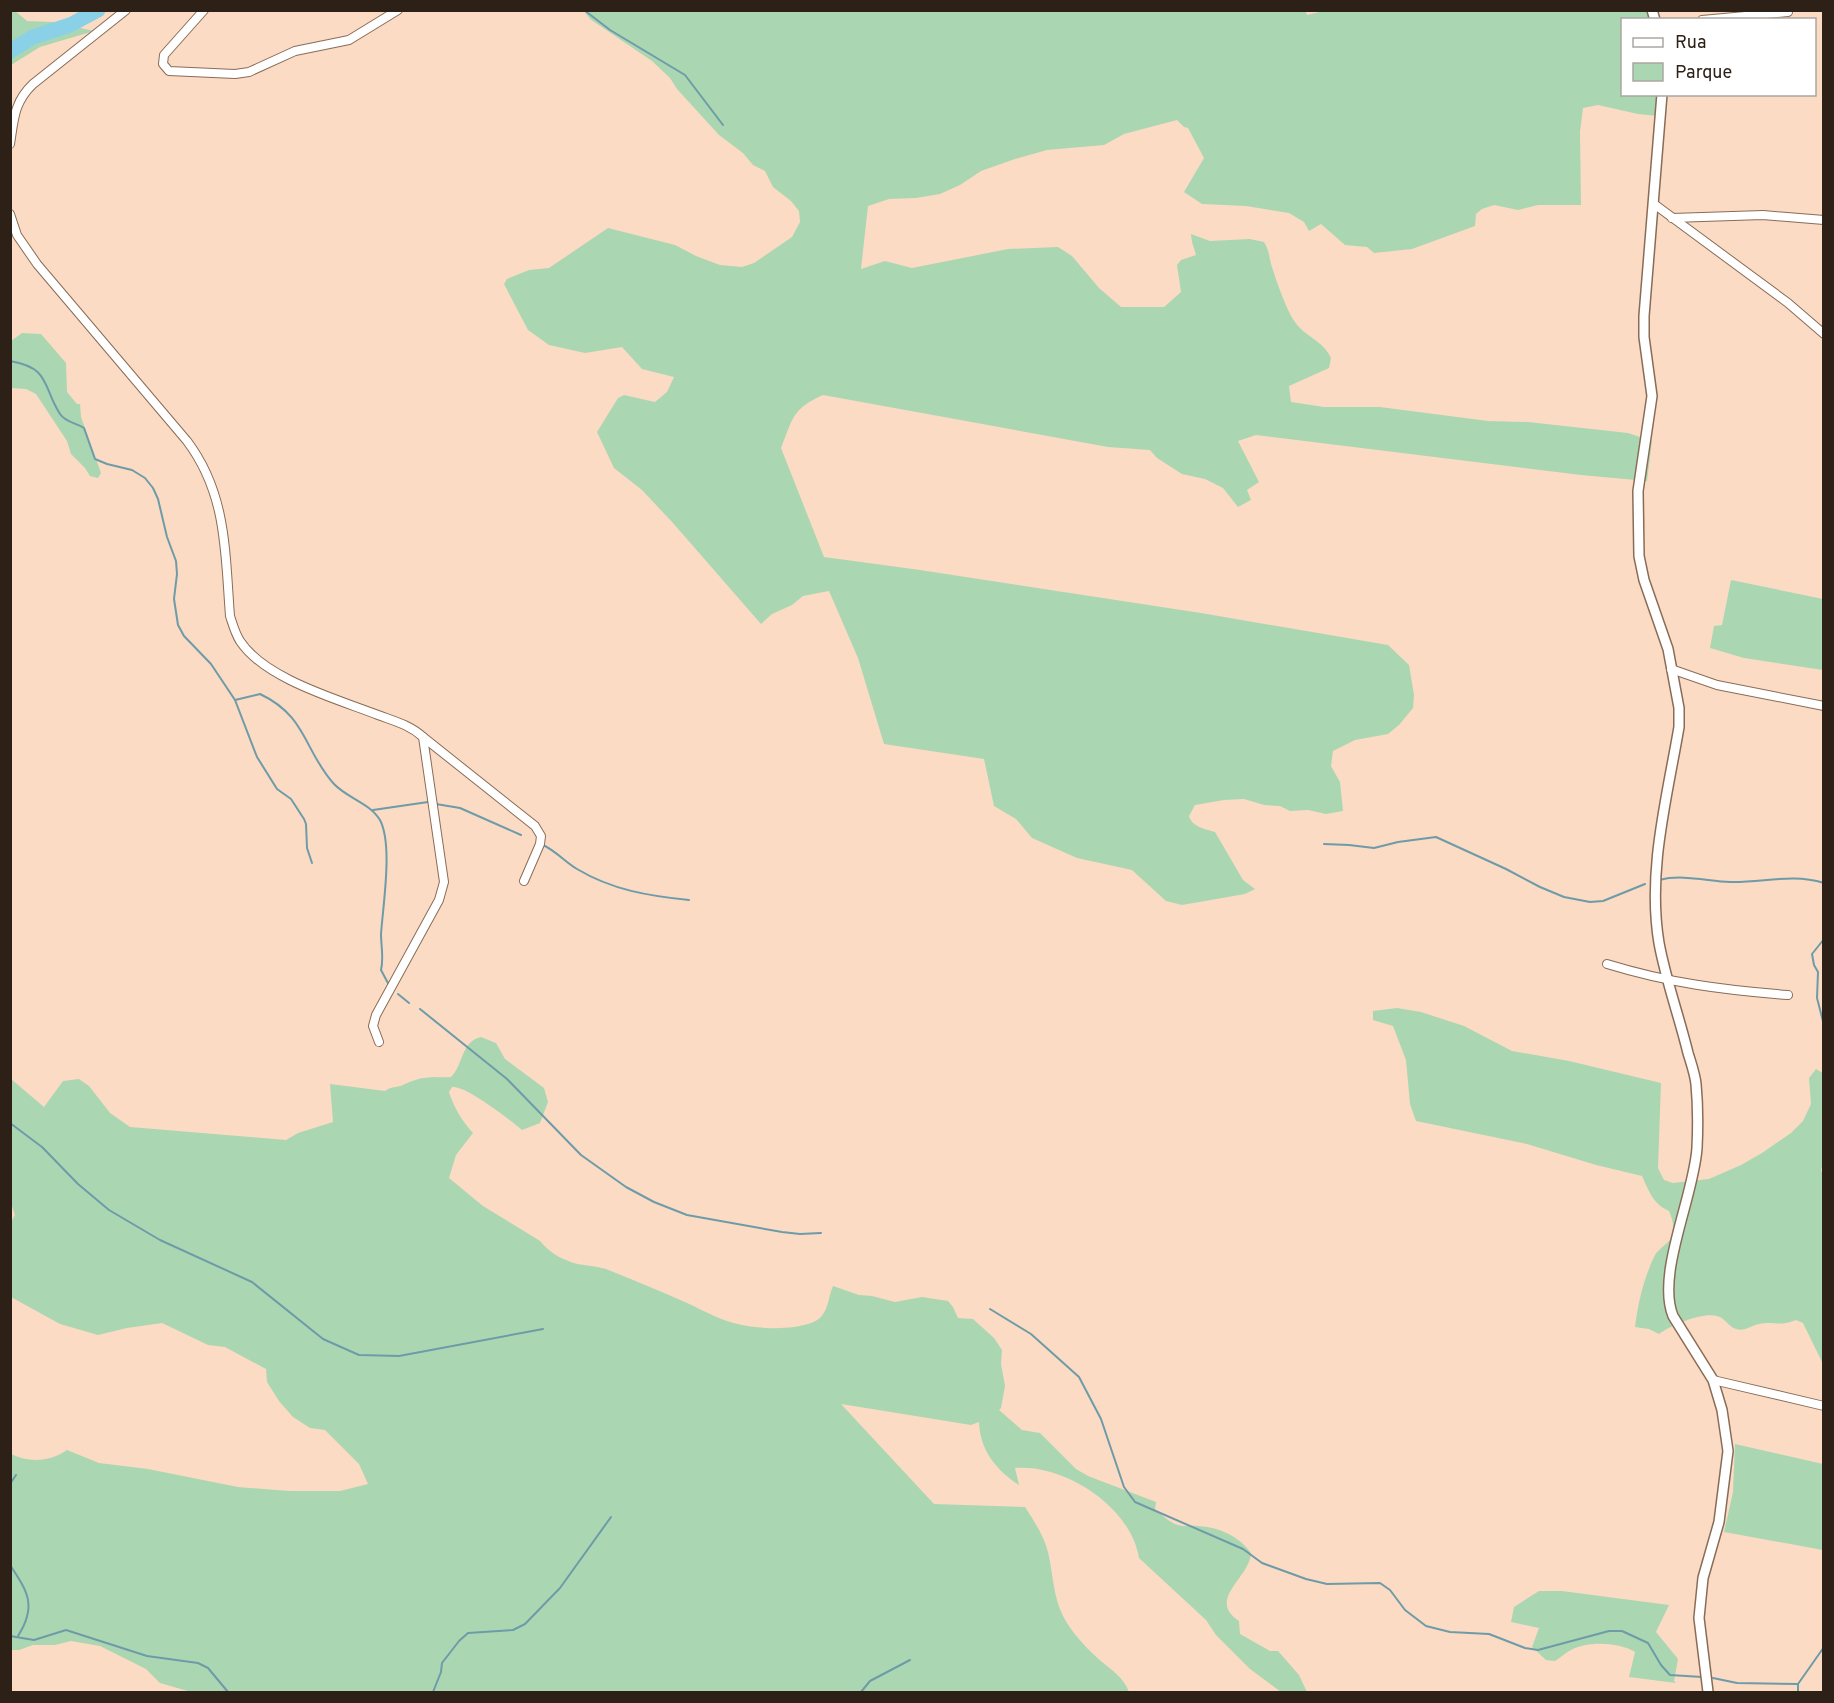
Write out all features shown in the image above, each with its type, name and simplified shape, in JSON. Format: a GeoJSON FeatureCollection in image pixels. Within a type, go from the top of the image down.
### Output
{"type":"FeatureCollection","features":[{"type":"Feature","properties":{"kind":"street"},"geometry":{"type":"LineString","coordinates":[[10,144],[15,112],[22,95],[126,10]]}},
{"type":"Feature","properties":{"kind":"street"},"geometry":{"type":"LineString","coordinates":[[204,10],[164,55],[163,64],[169,71],[235,74],[249,72],[295,51],[349,40],[398,10]]}},
{"type":"Feature","properties":{"kind":"street"},"geometry":{"type":"LineString","coordinates":[[1731,18],[1788,14]]}},
{"type":"Feature","properties":{"kind":"street"},"geometry":{"type":"LineString","coordinates":[[1662,96],[1644,316],[1644,337],[1652,396],[1640,475],[1637,532],[1644,580],[1668,649],[1679,708],[1679,727],[1659,844],[1655,890],[1659,942],[1667,980],[1696,1084],[1698,1129],[1693,1174],[1673,1257],[1668,1299],[1673,1316],[1713,1380],[1722,1410],[1728,1451],[1719,1522],[1703,1578],[1699,1618],[1708,1692]]}},
{"type":"Feature","properties":{"kind":"street"},"geometry":{"type":"LineString","coordinates":[[1654,204],[1788,303],[1824,334]]}},
{"type":"Feature","properties":{"kind":"street"},"geometry":{"type":"LineString","coordinates":[[10,214],[17,235],[37,264],[176,427],[195,454],[221,513],[230,615],[234,630],[248,652],[269,668],[307,687],[409,726],[515,809],[539,832],[542,838],[524,881]]}},
{"type":"Feature","properties":{"kind":"street"},"geometry":{"type":"LineString","coordinates":[[1672,218],[1763,215],[1824,220]]}},
{"type":"Feature","properties":{"kind":"street"},"geometry":{"type":"LineString","coordinates":[[1671,669],[1717,685],[1824,706]]}},
{"type":"Feature","properties":{"kind":"street"},"geometry":{"type":"LineString","coordinates":[[379,1042],[373,1026],[376,1015],[439,900],[444,882],[423,737]]}},
{"type":"Feature","properties":{"kind":"street"},"geometry":{"type":"LineString","coordinates":[[1607,964],[1667,980],[1725,990],[1788,995]]}},
{"type":"Feature","properties":{"kind":"street"},"geometry":{"type":"LineString","coordinates":[[1713,1380],[1824,1406]]}},
{"type":"Feature","properties":{"kind":"green space"},"geometry":{"type":"Polygon","coordinates":[[[1305,10],[1307,15],[1328,10],[1650,10],[1651,18],[1621,18],[1621,96],[1657,96],[1658,116],[1598,105],[1583,108],[1580,132],[1581,205],[1538,205],[1518,210],[1494,205],[1476,214],[1475,226],[1412,249],[1374,253],[1367,247],[1345,245],[1321,224],[1309,231],[1304,222],[1289,213],[1246,206],[1202,204],[1184,192],[1204,158],[1188,128],[1177,120],[1124,134],[1104,145],[1047,150],[1015,159],[981,171],[960,185],[940,194],[889,199],[868,206],[861,269],[885,261],[912,268],[1008,249],[1058,247],[1072,256],[1099,288],[1121,307],[1164,307],[1181,292],[1177,265],[1181,260],[1196,255],[1191,234],[1210,241],[1250,239],[1264,242],[1278,285],[1292,317],[1299,327],[1328,352],[1331,358],[1329,368],[1289,386],[1291,402],[1324,407],[1380,407],[1488,421],[1528,422],[1628,433],[1652,441],[1647,481],[1256,435],[1238,441],[1259,482],[1247,490],[1251,500],[1238,507],[1223,488],[1205,479],[1182,474],[1157,458],[1150,450],[1108,447],[823,395],[799,410],[788,429],[781,448],[824,557],[1201,613],[1388,645],[1409,665],[1414,695],[1413,708],[1399,725],[1388,734],[1355,740],[1333,751],[1331,766],[1340,782],[1343,811],[1326,814],[1308,810],[1290,811],[1280,806],[1264,805],[1244,799],[1195,805],[1189,816],[1193,823],[1215,832],[1243,880],[1255,889],[1245,894],[1182,905],[1166,901],[1132,870],[1077,858],[1032,838],[1016,819],[994,806],[984,759],[884,744],[858,658],[829,591],[803,596],[792,605],[772,614],[761,624],[642,490],[614,468],[597,432],[618,398],[624,395],[655,402],[667,392],[674,377],[642,369],[622,347],[585,353],[549,345],[528,330],[504,284],[507,279],[529,270],[549,268],[608,228],[675,245],[720,265],[742,267],[754,263],[792,237],[800,222],[799,211],[791,201],[773,187],[765,171],[753,165],[743,153],[719,135],[677,89],[670,78],[652,61],[590,19],[584,11],[1305,10]]]}},
{"type":"Feature","properties":{"kind":"green space"},"geometry":{"type":"Polygon","coordinates":[[[15,11],[27,21],[54,22],[94,31],[40,47],[11,65],[11,13],[15,11]]]}},
{"type":"Feature","properties":{"kind":"green space"},"geometry":{"type":"Polygon","coordinates":[[[22,333],[41,334],[66,363],[67,392],[77,404],[80,404],[81,417],[101,473],[98,478],[90,476],[71,454],[67,441],[36,394],[26,389],[11,388],[11,341],[22,333]]]}},
{"type":"Feature","properties":{"kind":"green space"},"geometry":{"type":"Polygon","coordinates":[[[1731,580],[1823,599],[1823,670],[1744,658],[1710,648],[1714,626],[1722,625],[1731,580]]]}},
{"type":"Feature","properties":{"kind":"green space"},"geometry":{"type":"Polygon","coordinates":[[[1397,1008],[1421,1012],[1464,1026],[1512,1051],[1569,1061],[1661,1083],[1658,1168],[1664,1180],[1673,1183],[1709,1179],[1741,1165],[1791,1133],[1803,1121],[1811,1104],[1809,1078],[1816,1069],[1823,1073],[1824,1158],[1821,1171],[1824,1173],[1823,1364],[1803,1323],[1796,1320],[1785,1323],[1759,1324],[1739,1330],[1720,1317],[1711,1315],[1687,1320],[1659,1334],[1649,1329],[1635,1327],[1642,1290],[1651,1263],[1672,1235],[1673,1224],[1669,1211],[1655,1201],[1642,1176],[1527,1144],[1416,1121],[1410,1104],[1406,1060],[1393,1026],[1373,1020],[1373,1011],[1397,1008]]]}},
{"type":"Feature","properties":{"kind":"green space"},"geometry":{"type":"Polygon","coordinates":[[[481,1037],[496,1043],[505,1059],[544,1088],[548,1102],[540,1123],[522,1130],[477,1097],[467,1091],[452,1087],[449,1092],[453,1103],[473,1133],[456,1155],[449,1178],[483,1206],[540,1241],[562,1258],[606,1269],[721,1319],[742,1325],[777,1328],[811,1323],[821,1317],[824,1312],[833,1286],[859,1295],[895,1302],[922,1297],[948,1301],[958,1318],[973,1319],[994,1338],[1002,1350],[1001,1364],[1005,1386],[999,1410],[1022,1430],[1040,1433],[1076,1469],[1088,1476],[1156,1502],[1155,1509],[1172,1522],[1180,1526],[1221,1530],[1246,1547],[1251,1553],[1249,1562],[1228,1596],[1227,1605],[1230,1613],[1239,1621],[1240,1634],[1270,1651],[1278,1651],[1299,1675],[1307,1692],[1281,1692],[1250,1669],[1216,1635],[1206,1620],[1139,1558],[1133,1539],[1123,1522],[1093,1492],[1054,1473],[1015,1468],[1019,1485],[996,1466],[982,1442],[979,1422],[971,1425],[841,1404],[934,1504],[1025,1507],[1046,1546],[1057,1601],[1066,1622],[1086,1646],[1121,1679],[1129,1692],[191,1692],[160,1683],[146,1669],[100,1646],[71,1641],[11,1650],[11,1454],[25,1459],[39,1460],[54,1457],[67,1450],[99,1463],[148,1469],[238,1487],[290,1491],[340,1491],[368,1484],[359,1464],[325,1430],[310,1428],[293,1417],[267,1382],[266,1369],[225,1347],[208,1345],[162,1323],[98,1335],[60,1324],[11,1297],[11,1222],[15,1215],[10,1200],[11,1079],[44,1107],[63,1081],[79,1079],[89,1086],[110,1113],[130,1127],[286,1140],[298,1133],[333,1122],[330,1084],[385,1091],[421,1078],[451,1077],[470,1043],[481,1037]]]}},
{"type":"Feature","properties":{"kind":"green space"},"geometry":{"type":"Polygon","coordinates":[[[1735,1444],[1823,1464],[1823,1550],[1724,1532],[1733,1492],[1735,1444]]]}},
{"type":"Feature","properties":{"kind":"green space"},"geometry":{"type":"Polygon","coordinates":[[[1539,1591],[1562,1591],[1669,1605],[1656,1632],[1678,1659],[1674,1681],[1676,1683],[1629,1677],[1635,1652],[1620,1646],[1586,1645],[1571,1650],[1555,1661],[1546,1660],[1532,1647],[1539,1628],[1511,1622],[1514,1607],[1539,1591]]]}},
{"type":"Feature","properties":{"kind":"waterway"},"geometry":{"type":"LineString","coordinates":[[10,51],[33,37],[70,25],[98,10]]}},
{"type":"Feature","properties":{"kind":"waterway"},"geometry":{"type":"LineString","coordinates":[[584,10],[610,30],[685,75],[723,125]]}},
{"type":"Feature","properties":{"kind":"waterway"},"geometry":{"type":"LineString","coordinates":[[10,361],[33,368],[39,373],[62,417],[84,428],[95,459],[132,470],[145,478],[153,488],[176,561],[174,599],[178,625],[184,636],[211,664],[235,700],[257,757],[277,789],[291,799],[304,819],[307,848],[312,863]]}},
{"type":"Feature","properties":{"kind":"waterway"},"geometry":{"type":"LineString","coordinates":[[235,700],[260,694],[275,703],[296,723],[324,772],[334,784],[370,809],[380,820],[384,831],[387,859],[381,934],[381,970],[389,985]]}},
{"type":"Feature","properties":{"kind":"waterway"},"geometry":{"type":"LineString","coordinates":[[373,810],[428,802]]}},
{"type":"Feature","properties":{"kind":"waterway"},"geometry":{"type":"LineString","coordinates":[[436,804],[460,808],[521,835]]}},
{"type":"Feature","properties":{"kind":"waterway"},"geometry":{"type":"LineString","coordinates":[[1324,844],[1374,848],[1436,837],[1540,887],[1564,897],[1590,902],[1603,901],[1645,884]]}},
{"type":"Feature","properties":{"kind":"waterway"},"geometry":{"type":"LineString","coordinates":[[543,845],[577,869],[617,887],[645,894],[689,900]]}},
{"type":"Feature","properties":{"kind":"waterway"},"geometry":{"type":"LineString","coordinates":[[1659,880],[1686,878],[1742,882],[1800,879],[1824,883]]}},
{"type":"Feature","properties":{"kind":"waterway"},"geometry":{"type":"LineString","coordinates":[[1824,939],[1812,954],[1818,972],[1817,998],[1824,1025]]}},
{"type":"Feature","properties":{"kind":"waterway"},"geometry":{"type":"LineString","coordinates":[[398,994],[409,1003]]}},
{"type":"Feature","properties":{"kind":"waterway"},"geometry":{"type":"LineString","coordinates":[[420,1009],[507,1079],[581,1155],[626,1187],[654,1202],[687,1215],[782,1232],[821,1233]]}},
{"type":"Feature","properties":{"kind":"waterway"},"geometry":{"type":"LineString","coordinates":[[10,1123],[42,1147],[78,1184],[109,1210],[160,1240],[252,1282],[323,1339],[359,1355],[399,1356],[543,1329]]}},
{"type":"Feature","properties":{"kind":"waterway"},"geometry":{"type":"LineString","coordinates":[[990,1309],[1031,1334],[1079,1377],[1101,1419],[1124,1487],[1135,1502],[1243,1549],[1262,1563],[1306,1579],[1327,1584],[1380,1583],[1390,1590],[1405,1610],[1426,1626],[1450,1632],[1489,1634],[1525,1648],[1538,1650],[1609,1631],[1622,1631],[1648,1643],[1670,1675],[1702,1677]]}},
{"type":"Feature","properties":{"kind":"waterway"},"geometry":{"type":"LineString","coordinates":[[10,1484],[16,1475]]}},
{"type":"Feature","properties":{"kind":"waterway"},"geometry":{"type":"LineString","coordinates":[[433,1692],[442,1663],[459,1641],[468,1633],[513,1630],[525,1624],[560,1588],[611,1517]]}},
{"type":"Feature","properties":{"kind":"waterway"},"geometry":{"type":"LineString","coordinates":[[10,1565],[22,1583],[29,1607],[18,1636]]}},
{"type":"Feature","properties":{"kind":"waterway"},"geometry":{"type":"LineString","coordinates":[[10,1636],[34,1640],[66,1630],[147,1656],[198,1663],[208,1668],[228,1692]]}},
{"type":"Feature","properties":{"kind":"waterway"},"geometry":{"type":"LineString","coordinates":[[1798,1692],[1798,1684],[1824,1647]]}},
{"type":"Feature","properties":{"kind":"waterway"},"geometry":{"type":"LineString","coordinates":[[861,1692],[870,1681],[910,1660]]}},
{"type":"Feature","properties":{"kind":"waterway"},"geometry":{"type":"LineString","coordinates":[[1713,1678],[1737,1683],[1798,1684]]}}]}
